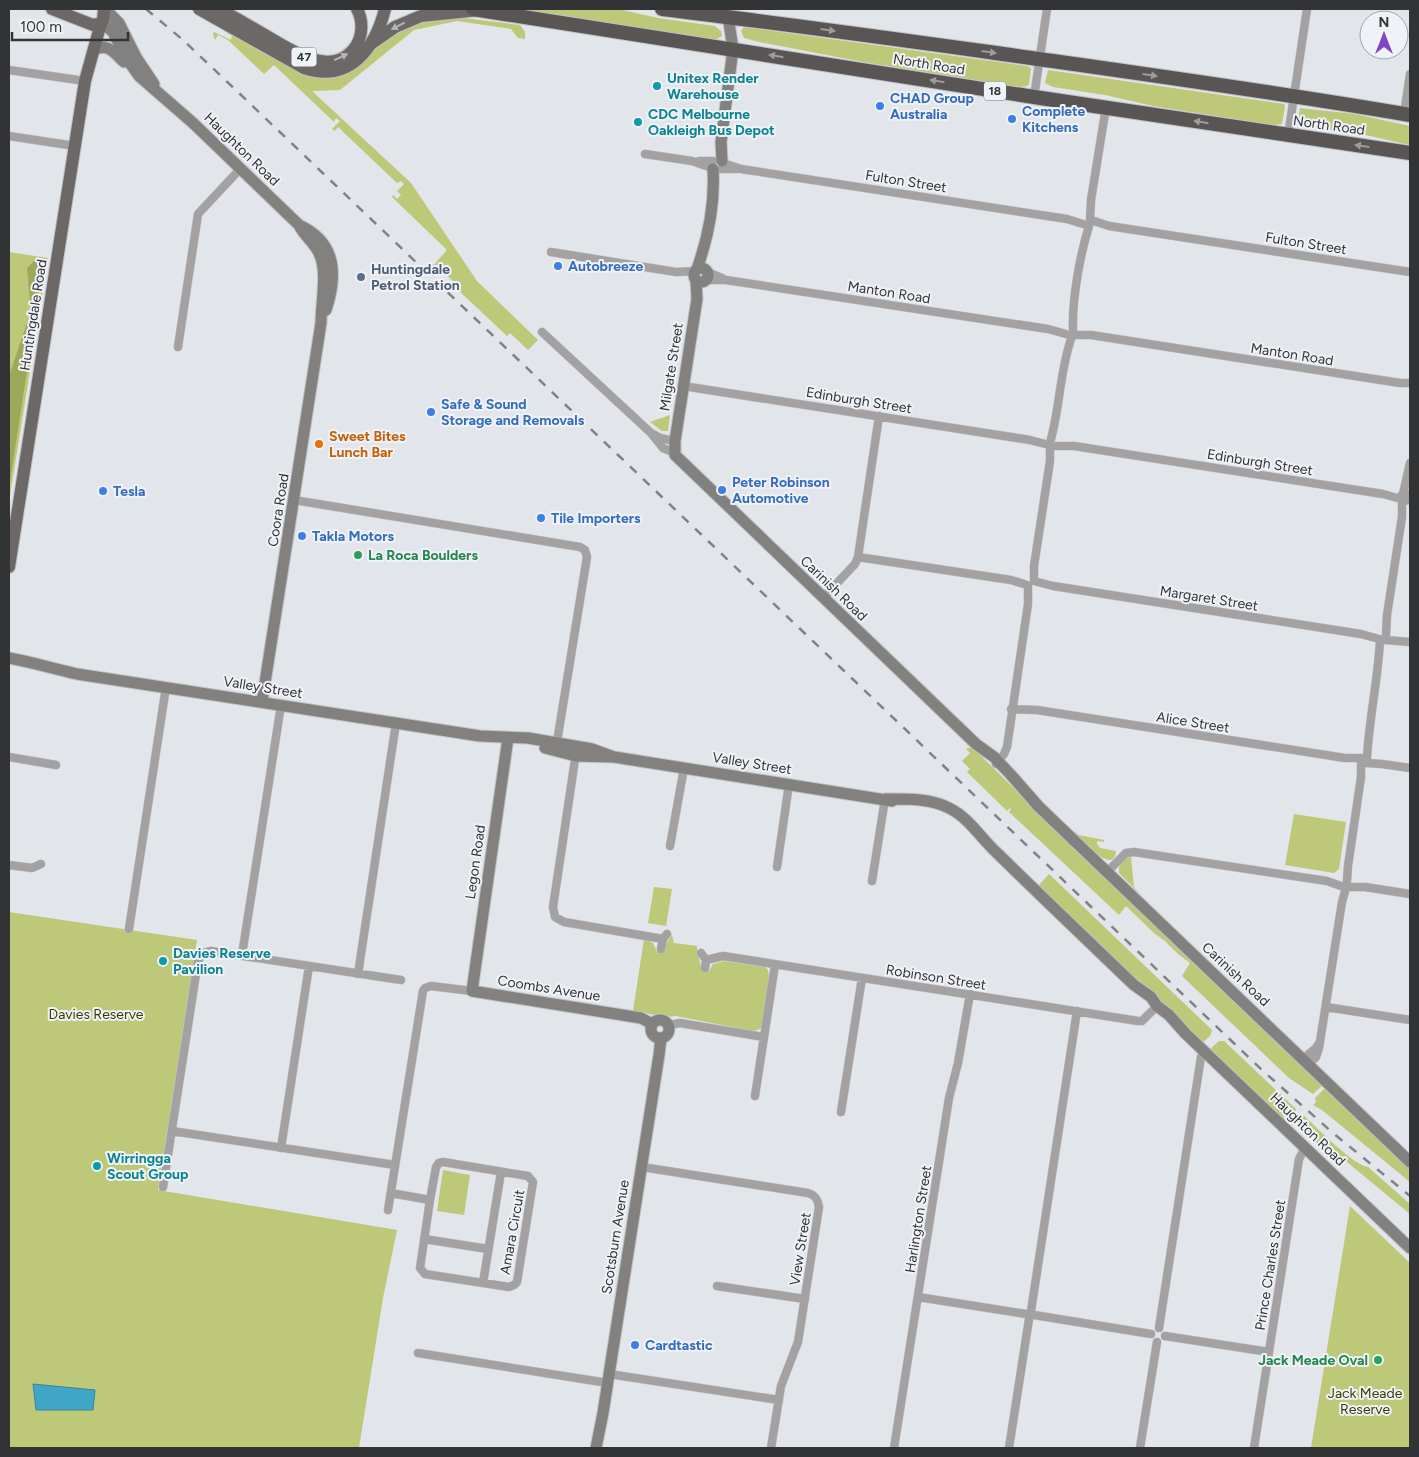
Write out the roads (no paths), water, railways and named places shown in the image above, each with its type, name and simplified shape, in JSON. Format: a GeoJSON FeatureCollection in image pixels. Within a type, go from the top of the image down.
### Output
{"type":"FeatureCollection","features":[{"type":"Feature","properties":{"kind":"highway","name":"North Road"},"geometry":{"type":"LineString","coordinates":[[476,9],[1034,97],[1410,153]]}},
{"type":"Feature","properties":{"kind":"highway","name":"North Road"},"geometry":{"type":"LineString","coordinates":[[662,9],[728,13],[1294,96],[1407,115]]}},
{"type":"Feature","properties":{"kind":"main road"},"geometry":{"type":"LineString","coordinates":[[52,9],[91,20],[104,16],[104,9]]}},
{"type":"Feature","properties":{"kind":"main road","name":"47"},"geometry":{"type":"LineString","coordinates":[[199,9],[304,68],[312,71],[332,72],[349,66],[363,55],[370,44],[385,9]]}},
{"type":"Feature","properties":{"kind":"main road","name":"47"},"geometry":{"type":"LineString","coordinates":[[219,9],[301,56],[324,62],[343,58],[358,43],[362,22],[357,9]]}},
{"type":"Feature","properties":{"kind":"main road"},"geometry":{"type":"LineString","coordinates":[[370,44],[391,29],[421,16],[476,9]]}},
{"type":"Feature","properties":{"kind":"main road","name":"Huntingdale Road"},"geometry":{"type":"LineString","coordinates":[[87,67],[94,50],[91,20]]}},
{"type":"Feature","properties":{"kind":"main road","name":"Huntingdale Road"},"geometry":{"type":"LineString","coordinates":[[9,567],[85,81],[91,20]]}},
{"type":"Feature","properties":{"kind":"street","name":"Haughton Road"},"geometry":{"type":"LineString","coordinates":[[104,9],[119,23],[136,57],[163,96]]}},
{"type":"Feature","properties":{"kind":"street"},"geometry":{"type":"LineString","coordinates":[[1034,97],[1047,9]]}},
{"type":"Feature","properties":{"kind":"street"},"geometry":{"type":"LineString","coordinates":[[1288,136],[1307,9]]}},
{"type":"Feature","properties":{"kind":"street","name":"Milgate Street"},"geometry":{"type":"LineString","coordinates":[[675,441],[718,165],[733,49],[728,13]]}},
{"type":"Feature","properties":{"kind":"street","name":"Haughton Road"},"geometry":{"type":"LineString","coordinates":[[91,20],[113,32],[123,53],[136,73],[299,224],[302,232],[328,265]]}},
{"type":"Feature","properties":{"kind":"street"},"geometry":{"type":"LineString","coordinates":[[94,50],[102,47],[110,49],[136,73]]}},
{"type":"Feature","properties":{"kind":"street"},"geometry":{"type":"LineString","coordinates":[[9,70],[85,81]]}},
{"type":"Feature","properties":{"kind":"street"},"geometry":{"type":"LineString","coordinates":[[1407,115],[1410,74]]}},
{"type":"Feature","properties":{"kind":"street"},"geometry":{"type":"LineString","coordinates":[[994,761],[1006,742],[1106,107]]}},
{"type":"Feature","properties":{"kind":"street"},"geometry":{"type":"LineString","coordinates":[[9,136],[75,146]]}},
{"type":"Feature","properties":{"kind":"street","name":"Fulton Street"},"geometry":{"type":"LineString","coordinates":[[645,154],[1410,272]]}},
{"type":"Feature","properties":{"kind":"street"},"geometry":{"type":"LineString","coordinates":[[178,347],[198,214],[240,168]]}},
{"type":"Feature","properties":{"kind":"street","name":"Manton Road"},"geometry":{"type":"LineString","coordinates":[[552,252],[1410,385]]}},
{"type":"Feature","properties":{"kind":"street","name":"Coora Road"},"geometry":{"type":"LineString","coordinates":[[262,702],[321,323],[328,265]]}},
{"type":"Feature","properties":{"kind":"street","name":"Carinish Road"},"geometry":{"type":"LineString","coordinates":[[542,332],[651,433],[663,448],[675,453],[682,463],[1410,1162]]}},
{"type":"Feature","properties":{"kind":"street","name":"Edinburgh Street"},"geometry":{"type":"LineString","coordinates":[[683,386],[1406,497]]}},
{"type":"Feature","properties":{"kind":"street"},"geometry":{"type":"LineString","coordinates":[[823,598],[855,564],[858,557],[879,416]]}},
{"type":"Feature","properties":{"kind":"street","name":"Carinish Road"},"geometry":{"type":"LineString","coordinates":[[651,433],[660,438],[675,441]]}},
{"type":"Feature","properties":{"kind":"street"},"geometry":{"type":"LineString","coordinates":[[675,441],[675,453]]}},
{"type":"Feature","properties":{"kind":"street"},"geometry":{"type":"LineString","coordinates":[[1306,1061],[1321,1039],[1410,463]]}},
{"type":"Feature","properties":{"kind":"street"},"geometry":{"type":"LineString","coordinates":[[294,500],[580,547],[585,550],[587,557],[557,747]]}},
{"type":"Feature","properties":{"kind":"street","name":"Margaret Street"},"geometry":{"type":"LineString","coordinates":[[858,557],[1407,641]]}},
{"type":"Feature","properties":{"kind":"street","name":"Valley Street"},"geometry":{"type":"LineString","coordinates":[[9,658],[34,663],[42,667],[480,736],[493,741],[557,747],[944,809]]}},
{"type":"Feature","properties":{"kind":"street","name":"Valley Street"},"geometry":{"type":"LineString","coordinates":[[9,666],[32,669],[42,667]]}},
{"type":"Feature","properties":{"kind":"street"},"geometry":{"type":"LineString","coordinates":[[129,929],[166,687]]}},
{"type":"Feature","properties":{"kind":"street"},"geometry":{"type":"LineString","coordinates":[[242,955],[281,705]]}},
{"type":"Feature","properties":{"kind":"street","name":"Alice Street"},"geometry":{"type":"LineString","coordinates":[[1012,706],[1410,768]]}},
{"type":"Feature","properties":{"kind":"street"},"geometry":{"type":"LineString","coordinates":[[358,974],[396,723]]}},
{"type":"Feature","properties":{"kind":"street","name":"Legon Road"},"geometry":{"type":"LineString","coordinates":[[472,991],[508,741]]}},
{"type":"Feature","properties":{"kind":"street"},"geometry":{"type":"LineString","coordinates":[[576,751],[552,907],[556,916],[564,922],[665,936],[661,949]]}},
{"type":"Feature","properties":{"kind":"street"},"geometry":{"type":"LineString","coordinates":[[9,758],[56,765]]}},
{"type":"Feature","properties":{"kind":"street"},"geometry":{"type":"LineString","coordinates":[[670,846],[684,768]]}},
{"type":"Feature","properties":{"kind":"street"},"geometry":{"type":"LineString","coordinates":[[777,867],[789,784]]}},
{"type":"Feature","properties":{"kind":"street"},"geometry":{"type":"LineString","coordinates":[[872,881],[885,799]]}},
{"type":"Feature","properties":{"kind":"street","name":"Haughton Road"},"geometry":{"type":"LineString","coordinates":[[944,809],[992,849],[1134,985],[1155,1009],[1176,1029],[1185,1033],[1410,1248]]}},
{"type":"Feature","properties":{"kind":"street"},"geometry":{"type":"LineString","coordinates":[[1106,872],[1126,853],[1134,852],[1410,894]]}},
{"type":"Feature","properties":{"kind":"street"},"geometry":{"type":"LineString","coordinates":[[9,865],[32,868],[41,864]]}},
{"type":"Feature","properties":{"kind":"street"},"geometry":{"type":"LineString","coordinates":[[163,1187],[198,961],[203,953],[211,951],[242,955],[401,980]]}},
{"type":"Feature","properties":{"kind":"street","name":"Robinson Street"},"geometry":{"type":"LineString","coordinates":[[704,961],[723,956],[1140,1021],[1155,1009]]}},
{"type":"Feature","properties":{"kind":"street"},"geometry":{"type":"LineString","coordinates":[[755,1096],[775,965]]}},
{"type":"Feature","properties":{"kind":"street"},"geometry":{"type":"LineString","coordinates":[[281,1148],[309,966]]}},
{"type":"Feature","properties":{"kind":"street"},"geometry":{"type":"LineString","coordinates":[[841,1112],[862,978]]}},
{"type":"Feature","properties":{"kind":"street","name":"Coombs Avenue"},"geometry":{"type":"LineString","coordinates":[[395,1165],[422,996],[423,991],[428,986],[472,991],[641,1018],[652,1024]]}},
{"type":"Feature","properties":{"kind":"street","name":"Harlington Street"},"geometry":{"type":"LineString","coordinates":[[894,1448],[949,1098],[958,1063],[970,994]]}},
{"type":"Feature","properties":{"kind":"street"},"geometry":{"type":"LineString","coordinates":[[1326,1008],[1410,1020]]}},
{"type":"Feature","properties":{"kind":"street"},"geometry":{"type":"LineString","coordinates":[[1009,1448],[1077,1011]]}},
{"type":"Feature","properties":{"kind":"street"},"geometry":{"type":"LineString","coordinates":[[669,1025],[668,1034],[660,1038],[653,1033],[652,1024],[657,1020],[662,1020],[669,1025],[680,1023],[764,1037]]}},
{"type":"Feature","properties":{"kind":"street","name":"Scotsburn Avenue"},"geometry":{"type":"LineString","coordinates":[[598,1446],[660,1055],[660,1038]]}},
{"type":"Feature","properties":{"kind":"street"},"geometry":{"type":"LineString","coordinates":[[1159,1328],[1201,1060],[1206,1053]]}},
{"type":"Feature","properties":{"kind":"street"},"geometry":{"type":"LineString","coordinates":[[172,1131],[395,1165],[388,1210]]}},
{"type":"Feature","properties":{"kind":"street","name":"Prince Charles Street"},"geometry":{"type":"LineString","coordinates":[[1254,1448],[1299,1159],[1301,1152],[1306,1148]]}},
{"type":"Feature","properties":{"kind":"street","name":"Amara Circuit"},"geometry":{"type":"LineString","coordinates":[[443,1162],[528,1176],[534,1182],[517,1282],[509,1287],[425,1274],[421,1271],[430,1200],[436,1167],[439,1163],[443,1162]]}},
{"type":"Feature","properties":{"kind":"street","name":"View Street"},"geometry":{"type":"LineString","coordinates":[[642,1167],[808,1193],[815,1196],[819,1207],[797,1347],[783,1382],[771,1448]]}},
{"type":"Feature","properties":{"kind":"street"},"geometry":{"type":"LineString","coordinates":[[483,1283],[500,1172]]}},
{"type":"Feature","properties":{"kind":"street"},"geometry":{"type":"LineString","coordinates":[[390,1193],[430,1200]]}},
{"type":"Feature","properties":{"kind":"street"},"geometry":{"type":"LineString","coordinates":[[424,1239],[488,1249]]}},
{"type":"Feature","properties":{"kind":"street"},"geometry":{"type":"LineString","coordinates":[[717,1286],[805,1300]]}},
{"type":"Feature","properties":{"kind":"street"},"geometry":{"type":"LineString","coordinates":[[918,1297],[1151,1334]]}},
{"type":"Feature","properties":{"kind":"street"},"geometry":{"type":"LineString","coordinates":[[1151,1334],[1159,1328]]}},
{"type":"Feature","properties":{"kind":"street"},"geometry":{"type":"LineString","coordinates":[[1159,1328],[1164,1332],[1165,1336]]}},
{"type":"Feature","properties":{"kind":"street"},"geometry":{"type":"LineString","coordinates":[[1151,1334],[1153,1340],[1157,1342]]}},
{"type":"Feature","properties":{"kind":"street"},"geometry":{"type":"LineString","coordinates":[[1165,1336],[1269,1352]]}},
{"type":"Feature","properties":{"kind":"street"},"geometry":{"type":"LineString","coordinates":[[1157,1342],[1162,1341],[1165,1336]]}},
{"type":"Feature","properties":{"kind":"street"},"geometry":{"type":"LineString","coordinates":[[1140,1448],[1157,1342]]}},
{"type":"Feature","properties":{"kind":"street"},"geometry":{"type":"LineString","coordinates":[[418,1353],[779,1400]]}},
{"type":"Feature","properties":{"kind":"water"},"geometry":{"type":"Polygon","coordinates":[[[33,1384],[95,1390],[93,1410],[36,1410],[33,1384]]]}},
{"type":"Feature","properties":{"kind":"railway"},"geometry":{"type":"LineString","coordinates":[[146,9],[183,40],[240,94],[1262,1070],[1333,1133],[1410,1196]]}},
{"type":"Feature","properties":{"kind":"place","name":"Unitex Render Warehouse"},"geometry":{"type":"Point","coordinates":[657,86]}},
{"type":"Feature","properties":{"kind":"place","name":"CHAD Group Australia"},"geometry":{"type":"Point","coordinates":[880,106]}},
{"type":"Feature","properties":{"kind":"place","name":"Complete Kitchens"},"geometry":{"type":"Point","coordinates":[1012,119]}},
{"type":"Feature","properties":{"kind":"place","name":"CDC Melbourne Oakleigh Bus Depot"},"geometry":{"type":"Point","coordinates":[638,122]}},
{"type":"Feature","properties":{"kind":"place","name":"Autobreeze"},"geometry":{"type":"Point","coordinates":[558,266]}},
{"type":"Feature","properties":{"kind":"place","name":"Huntingdale Petrol Station"},"geometry":{"type":"Point","coordinates":[361,277]}},
{"type":"Feature","properties":{"kind":"place","name":"Safe & Sound Storage and Removals"},"geometry":{"type":"Point","coordinates":[431,412]}},
{"type":"Feature","properties":{"kind":"place","name":"Sweet Bites Lunch Bar"},"geometry":{"type":"Point","coordinates":[319,444]}},
{"type":"Feature","properties":{"kind":"place","name":"Peter Robinson Automotive"},"geometry":{"type":"Point","coordinates":[722,490]}},
{"type":"Feature","properties":{"kind":"place","name":"Tesla"},"geometry":{"type":"Point","coordinates":[103,491]}},
{"type":"Feature","properties":{"kind":"place","name":"Tile Importers"},"geometry":{"type":"Point","coordinates":[541,518]}},
{"type":"Feature","properties":{"kind":"place","name":"Takla Motors"},"geometry":{"type":"Point","coordinates":[302,536]}},
{"type":"Feature","properties":{"kind":"place","name":"La Roca Boulders"},"geometry":{"type":"Point","coordinates":[358,555]}},
{"type":"Feature","properties":{"kind":"place","name":"Davies Reserve Pavilion"},"geometry":{"type":"Point","coordinates":[163,961]}},
{"type":"Feature","properties":{"kind":"place","name":"Wirringga Scout Group"},"geometry":{"type":"Point","coordinates":[97,1166]}},
{"type":"Feature","properties":{"kind":"place","name":"Cardtastic"},"geometry":{"type":"Point","coordinates":[635,1345]}},
{"type":"Feature","properties":{"kind":"place","name":"Jack Meade Oval"},"geometry":{"type":"Point","coordinates":[1378,1360]}},
{"type":"Feature","properties":{"kind":"park label","name":"Davies Reserve"},"geometry":{"type":"Point","coordinates":[96,1014]}},
{"type":"Feature","properties":{"kind":"park label","name":"Jack Meade Reserve"},"geometry":{"type":"Point","coordinates":[1365,1402]}}]}
